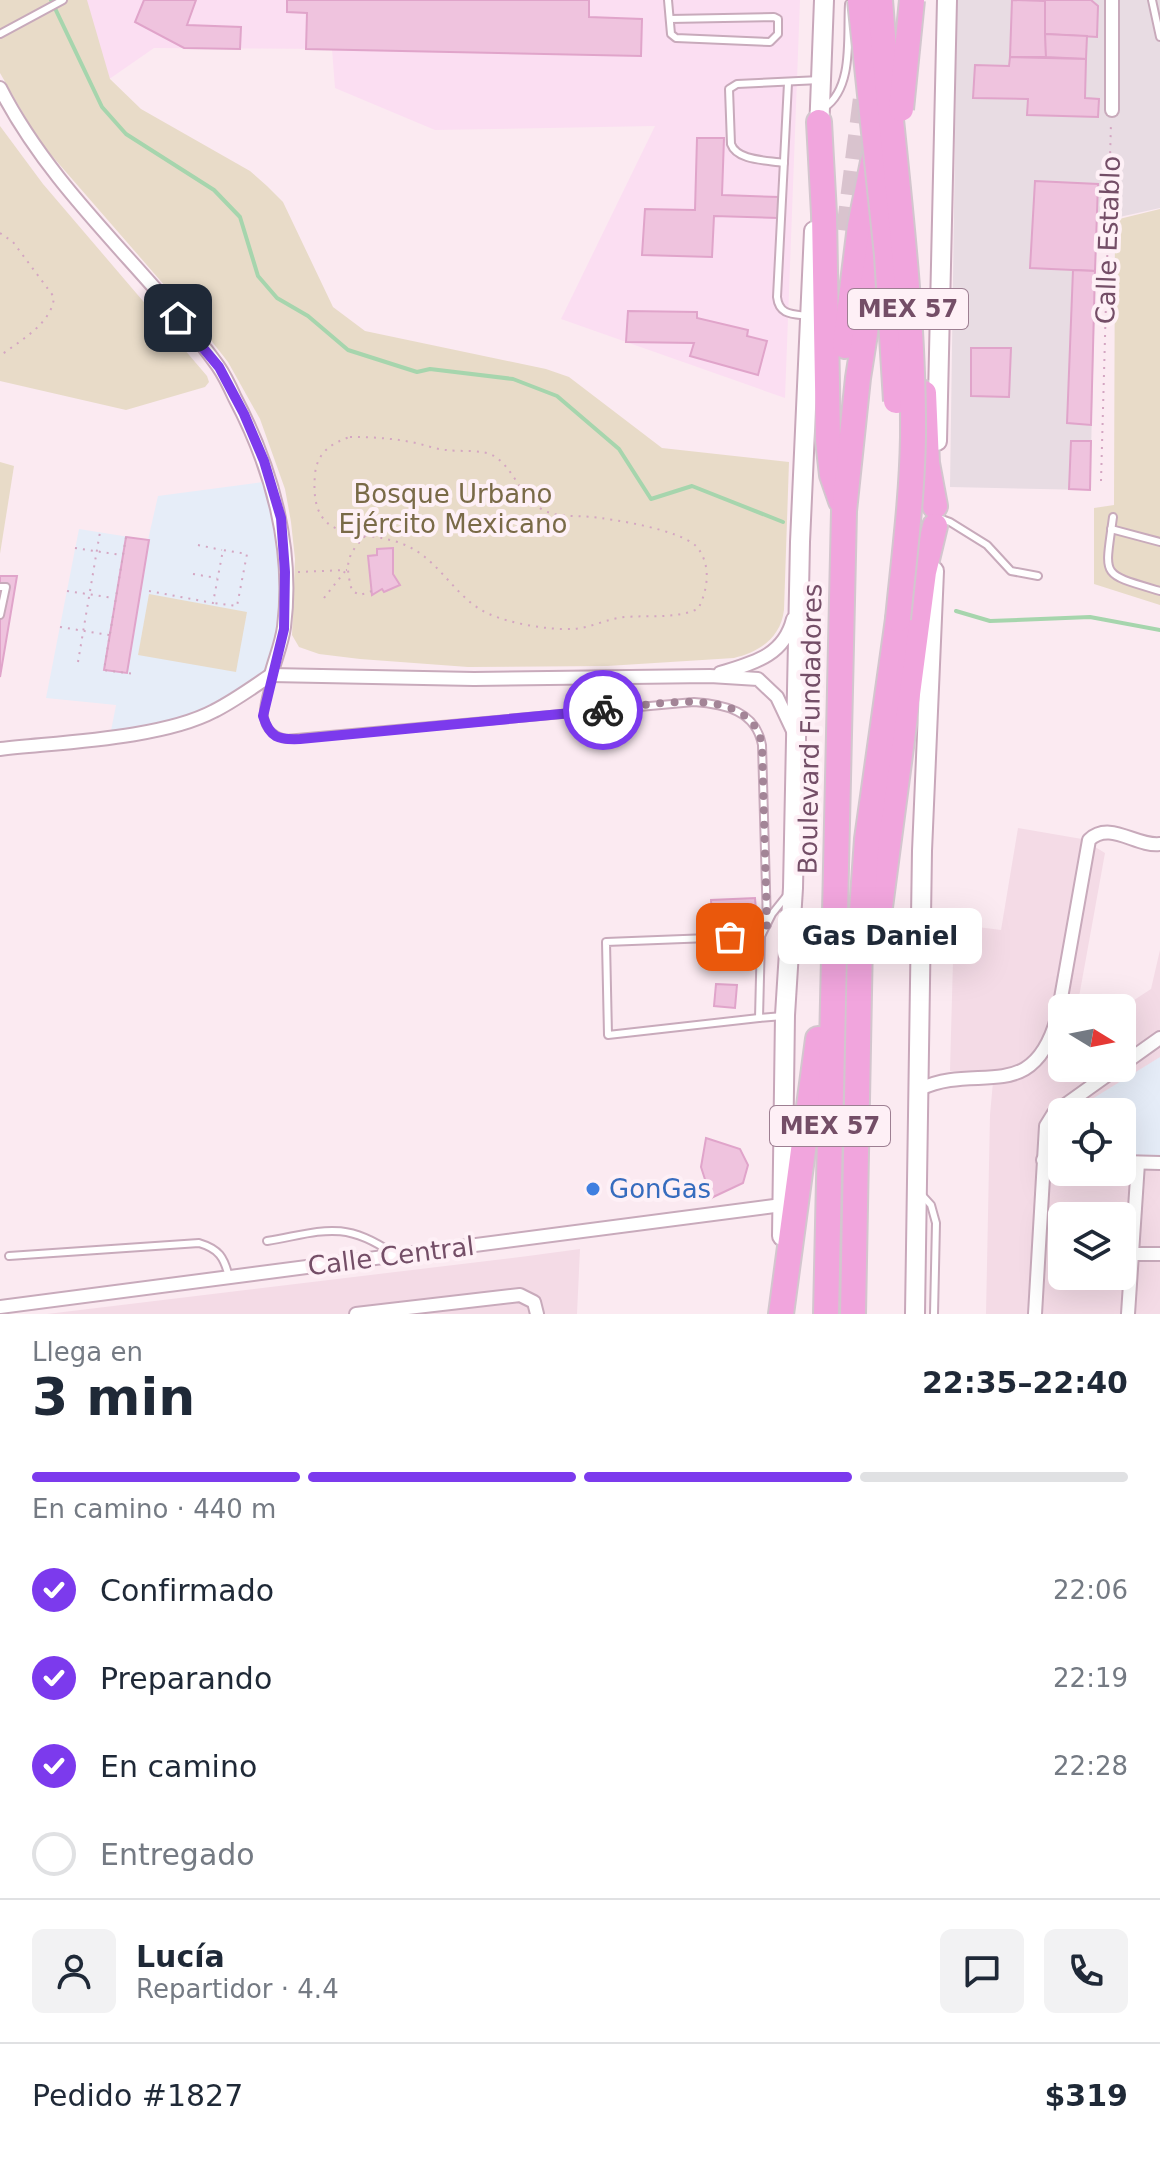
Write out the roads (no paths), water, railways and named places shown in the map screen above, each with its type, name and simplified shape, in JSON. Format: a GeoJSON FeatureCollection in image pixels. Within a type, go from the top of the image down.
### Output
{"type":"FeatureCollection","features":[{"type":"Feature","properties":{"kind":"highway"},"geometry":{"type":"LineString","coordinates":[[860,0],[887,255],[916,621]]}},
{"type":"Feature","properties":{"kind":"highway","name":"MEX 57"},"geometry":{"type":"LineString","coordinates":[[853,1314],[860,939],[867,839],[916,621],[911,500],[912,385],[899,181],[880,0]]}},
{"type":"Feature","properties":{"kind":"highway"},"geometry":{"type":"LineString","coordinates":[[839,468],[845,345],[860,226],[884,112],[901,0]]}},
{"type":"Feature","properties":{"kind":"highway","name":"Boulevard Fundadores"},"geometry":{"type":"LineString","coordinates":[[826,1314],[844,511],[859,364],[902,101],[912,0]]}},
{"type":"Feature","properties":{"kind":"highway"},"geometry":{"type":"LineString","coordinates":[[819,117],[828,440],[832,475],[844,511]]}},
{"type":"Feature","properties":{"kind":"highway"},"geometry":{"type":"LineString","coordinates":[[911,204],[925,440],[935,516],[929,572],[916,621]]}},
{"type":"Feature","properties":{"kind":"highway"},"geometry":{"type":"LineString","coordinates":[[844,511],[834,446],[842,271],[848,231]]}},
{"type":"Feature","properties":{"kind":"highway"},"geometry":{"type":"LineString","coordinates":[[780,1314],[834,938]]}},
{"type":"Feature","properties":{"kind":"highway"},"geometry":{"type":"LineString","coordinates":[[854,1267],[863,1314]]}},
{"type":"Feature","properties":{"kind":"main road"},"geometry":{"type":"LineString","coordinates":[[780,1314],[785,1015],[793,888],[798,596],[824,0]]}},
{"type":"Feature","properties":{"kind":"main road"},"geometry":{"type":"LineString","coordinates":[[935,516],[947,0]]}},
{"type":"Feature","properties":{"kind":"main road"},"geometry":{"type":"LineString","coordinates":[[915,1314],[922,851],[916,621]]}},
{"type":"Feature","properties":{"kind":"street"},"geometry":{"type":"LineString","coordinates":[[1112,0],[1112,110]]}},
{"type":"Feature","properties":{"kind":"street"},"geometry":{"type":"LineString","coordinates":[[0,88],[32,143],[58,178],[219,367],[244,414],[264,461],[281,518],[285,572],[284,629],[271,675]]}},
{"type":"Feature","properties":{"kind":"street"},"geometry":{"type":"LineString","coordinates":[[710,676],[769,657],[790,631],[798,596]]}},
{"type":"Feature","properties":{"kind":"street"},"geometry":{"type":"LineString","coordinates":[[0,749],[123,735],[177,725],[212,713],[271,675],[474,679],[710,676],[758,679],[777,697],[795,736]]}},
{"type":"Feature","properties":{"kind":"street"},"geometry":{"type":"LineString","coordinates":[[920,1089],[937,1082],[995,1079],[1010,1075],[1023,1070],[1036,1058],[1052,1034],[1058,1015],[1089,840],[1104,832],[1160,844]]}},
{"type":"Feature","properties":{"kind":"street"},"geometry":{"type":"LineString","coordinates":[[1136,1055],[1160,1038]]}},
{"type":"Feature","properties":{"kind":"street"},"geometry":{"type":"LineString","coordinates":[[1035,1314],[1044,1134],[1048,1119],[1098,1082]]}},
{"type":"Feature","properties":{"kind":"street"},"geometry":{"type":"LineString","coordinates":[[1043,1160],[1048,1160]]}},
{"type":"Feature","properties":{"kind":"street"},"geometry":{"type":"LineString","coordinates":[[1136,1202],[1138,1163],[1160,1163]]}},
{"type":"Feature","properties":{"kind":"street","name":"Calle Central"},"geometry":{"type":"LineString","coordinates":[[0,1307],[782,1205]]}},
{"type":"Feature","properties":{"kind":"street"},"geometry":{"type":"LineString","coordinates":[[1136,1254],[1160,1254]]}},
{"type":"Feature","properties":{"kind":"street"},"geometry":{"type":"LineString","coordinates":[[1128,1314],[1130,1290]]}},
{"type":"Feature","properties":{"kind":"street"},"geometry":{"type":"LineString","coordinates":[[356,1314],[520,1295],[530,1298],[536,1310]]}},
{"type":"Feature","properties":{"kind":"street"},"geometry":{"type":"LineString","coordinates":[[49,1314],[59,1299]]}},
{"type":"Feature","properties":{"kind":"lane"},"geometry":{"type":"LineString","coordinates":[[0,34],[63,0]]}},
{"type":"Feature","properties":{"kind":"lane"},"geometry":{"type":"LineString","coordinates":[[668,0],[671,34],[676,38],[770,42],[778,34],[778,19],[774,17],[670,19]]}},
{"type":"Feature","properties":{"kind":"lane"},"geometry":{"type":"LineString","coordinates":[[819,117],[832,103],[844,81],[850,0]]}},
{"type":"Feature","properties":{"kind":"lane"},"geometry":{"type":"LineString","coordinates":[[1152,0],[1160,37]]}},
{"type":"Feature","properties":{"kind":"lane"},"geometry":{"type":"LineString","coordinates":[[784,163],[741,156],[733,150],[728,94],[737,84],[820,80]]}},
{"type":"Feature","properties":{"kind":"lane"},"geometry":{"type":"LineString","coordinates":[[788,83],[778,305],[786,313],[810,316]]}},
{"type":"Feature","properties":{"kind":"lane"},"geometry":{"type":"LineString","coordinates":[[935,516],[987,545],[1011,571],[1038,576]]}},
{"type":"Feature","properties":{"kind":"lane"},"geometry":{"type":"LineString","coordinates":[[1113,517],[1107,560],[1110,570],[1120,579],[1160,591]]}},
{"type":"Feature","properties":{"kind":"lane"},"geometry":{"type":"LineString","coordinates":[[1111,529],[1160,542]]}},
{"type":"Feature","properties":{"kind":"lane"},"geometry":{"type":"LineString","coordinates":[[0,587],[6,587],[0,615]]}},
{"type":"Feature","properties":{"kind":"lane"},"geometry":{"type":"LineString","coordinates":[[271,675],[263,716],[267,729],[275,736],[286,739],[694,702],[732,707],[752,722],[761,737],[767,925]]}},
{"type":"Feature","properties":{"kind":"lane"},"geometry":{"type":"LineString","coordinates":[[759,1018],[761,936],[793,888]]}},
{"type":"Feature","properties":{"kind":"lane"},"geometry":{"type":"LineString","coordinates":[[761,936],[606,942],[608,1035],[785,1015]]}},
{"type":"Feature","properties":{"kind":"lane"},"geometry":{"type":"LineString","coordinates":[[918,1191],[931,1205],[936,1223],[934,1314]]}},
{"type":"Feature","properties":{"kind":"lane"},"geometry":{"type":"LineString","coordinates":[[267,1241],[324,1231],[347,1231],[363,1235],[395,1255]]}},
{"type":"Feature","properties":{"kind":"lane"},"geometry":{"type":"LineString","coordinates":[[9,1256],[199,1243],[213,1247],[220,1253],[229,1277]]}},
{"type":"Feature","properties":{"kind":"waterway"},"geometry":{"type":"LineString","coordinates":[[51,0],[102,107],[126,134],[214,190],[240,217],[258,276],[277,298],[308,316],[348,350],[417,372],[430,369],[513,379],[557,396],[619,449],[651,499],[692,486],[783,522]]}},
{"type":"Feature","properties":{"kind":"waterway"},"geometry":{"type":"LineString","coordinates":[[956,611],[990,621],[1090,617],[1160,630]]}},
{"type":"Feature","properties":{"kind":"tunnel"},"geometry":{"type":"LineString","coordinates":[[848,231],[865,98]]}},
{"type":"Feature","properties":{"kind":"place","name":"Gas Daniel"},"geometry":{"type":"Point","coordinates":[730,937]}},
{"type":"Feature","properties":{"kind":"place","name":"GonGas"},"geometry":{"type":"Point","coordinates":[593,1189]}},
{"type":"Feature","properties":{"kind":"park label","name":"Bosque Urbano Ejército Mexicano"},"geometry":{"type":"Point","coordinates":[453,509]}}]}
